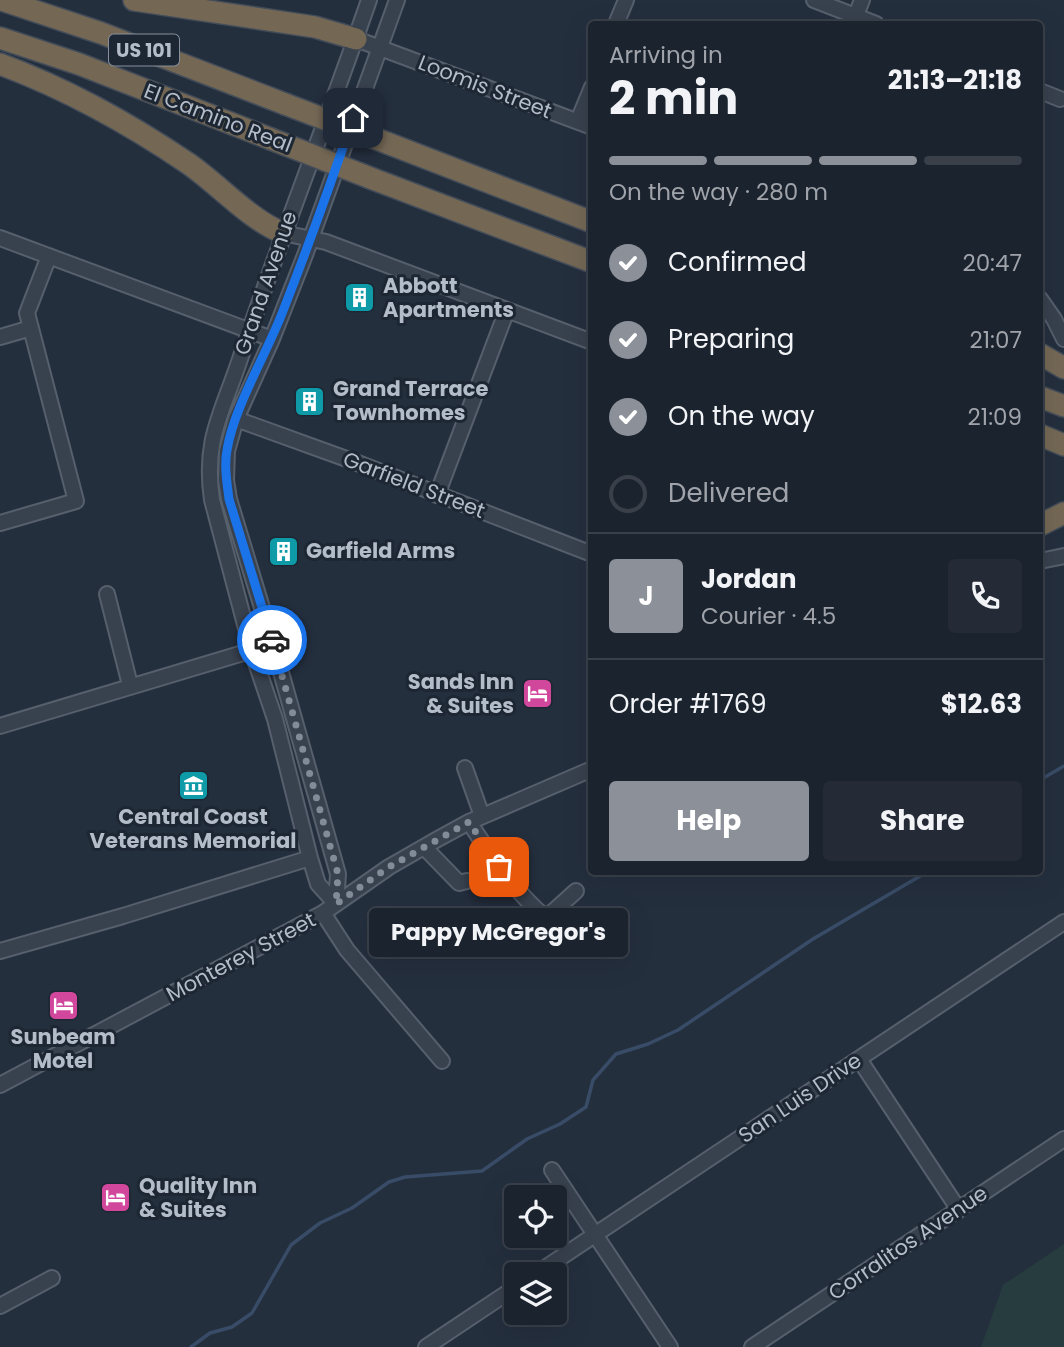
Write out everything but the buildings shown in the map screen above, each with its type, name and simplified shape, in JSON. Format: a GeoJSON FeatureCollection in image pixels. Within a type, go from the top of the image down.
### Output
{"type":"FeatureCollection","features":[{"type":"Feature","properties":{"kind":"highway","name":"El Camino Real"},"geometry":{"type":"LineString","coordinates":[[2,0],[100,33],[588,220]]}},
{"type":"Feature","properties":{"kind":"highway"},"geometry":{"type":"LineString","coordinates":[[134,0],[315,27],[356,39]]}},
{"type":"Feature","properties":{"kind":"highway","name":"El Camino Real"},"geometry":{"type":"LineString","coordinates":[[0,38],[79,64],[588,260]]}},
{"type":"Feature","properties":{"kind":"highway"},"geometry":{"type":"LineString","coordinates":[[0,64],[70,94],[122,122],[190,165],[265,225],[283,233]]}},
{"type":"Feature","properties":{"kind":"highway"},"geometry":{"type":"LineString","coordinates":[[1043,356],[1064,368]]}},
{"type":"Feature","properties":{"kind":"highway"},"geometry":{"type":"LineString","coordinates":[[1043,398],[1064,406]]}},
{"type":"Feature","properties":{"kind":"highway"},"geometry":{"type":"LineString","coordinates":[[1043,436],[1064,445]]}},
{"type":"Feature","properties":{"kind":"highway"},"geometry":{"type":"LineString","coordinates":[[1043,524],[1064,513]]}},
{"type":"Feature","properties":{"kind":"street","name":"Grand Avenue"},"geometry":{"type":"LineString","coordinates":[[336,904],[318,884],[268,695],[252,651],[212,500],[210,446],[248,331],[369,0]]}},
{"type":"Feature","properties":{"kind":"street","name":"Grand Avenue"},"geometry":{"type":"LineString","coordinates":[[336,904],[338,874],[229,499],[226,480],[227,451],[236,419],[272,339],[311,238],[397,0]]}},
{"type":"Feature","properties":{"kind":"street"},"geometry":{"type":"LineString","coordinates":[[618,21],[626,0]]}},
{"type":"Feature","properties":{"kind":"street"},"geometry":{"type":"LineString","coordinates":[[814,0],[854,20],[862,0]]}},
{"type":"Feature","properties":{"kind":"street","name":"Loomis Street"},"geometry":{"type":"LineString","coordinates":[[356,39],[584,124]]}},
{"type":"Feature","properties":{"kind":"street"},"geometry":{"type":"LineString","coordinates":[[1043,92],[1060,99]]}},
{"type":"Feature","properties":{"kind":"street"},"geometry":{"type":"LineString","coordinates":[[584,124],[588,106]]}},
{"type":"Feature","properties":{"kind":"street"},"geometry":{"type":"LineString","coordinates":[[283,233],[311,238],[588,340]]}},
{"type":"Feature","properties":{"kind":"street"},"geometry":{"type":"LineString","coordinates":[[0,238],[272,339]]}},
{"type":"Feature","properties":{"kind":"street"},"geometry":{"type":"LineString","coordinates":[[0,523],[76,501],[27,313],[49,256]]}},
{"type":"Feature","properties":{"kind":"street"},"geometry":{"type":"LineString","coordinates":[[1043,302],[1059,316],[1064,339]]}},
{"type":"Feature","properties":{"kind":"street"},"geometry":{"type":"LineString","coordinates":[[437,495],[508,310]]}},
{"type":"Feature","properties":{"kind":"street"},"geometry":{"type":"LineString","coordinates":[[0,337],[31,328]]}},
{"type":"Feature","properties":{"kind":"street","name":"Garfield Street"},"geometry":{"type":"LineString","coordinates":[[236,419],[345,458],[588,552]]}},
{"type":"Feature","properties":{"kind":"street"},"geometry":{"type":"LineString","coordinates":[[1043,560],[1064,555]]}},
{"type":"Feature","properties":{"kind":"street"},"geometry":{"type":"LineString","coordinates":[[107,594],[130,685]]}},
{"type":"Feature","properties":{"kind":"street"},"geometry":{"type":"LineString","coordinates":[[0,726],[273,644]]}},
{"type":"Feature","properties":{"kind":"street"},"geometry":{"type":"LineString","coordinates":[[465,768],[476,819],[493,870],[545,919],[576,891]]}},
{"type":"Feature","properties":{"kind":"street","name":"Monterey Street"},"geometry":{"type":"LineString","coordinates":[[0,1085],[323,913],[389,867],[476,819],[588,771]]}},
{"type":"Feature","properties":{"kind":"street"},"geometry":{"type":"LineString","coordinates":[[424,847],[459,883],[467,881]]}},
{"type":"Feature","properties":{"kind":"street"},"geometry":{"type":"LineString","coordinates":[[0,951],[124,916],[310,858]]}},
{"type":"Feature","properties":{"kind":"street"},"geometry":{"type":"LineString","coordinates":[[323,913],[347,950],[442,1060]]}},
{"type":"Feature","properties":{"kind":"street","name":"San Luis Drive"},"geometry":{"type":"LineString","coordinates":[[554,1262],[1064,922]]}},
{"type":"Feature","properties":{"kind":"street"},"geometry":{"type":"LineString","coordinates":[[859,1059],[959,1210]]}},
{"type":"Feature","properties":{"kind":"street","name":"Corralitos Avenue"},"geometry":{"type":"LineString","coordinates":[[752,1347],[1064,1139]]}},
{"type":"Feature","properties":{"kind":"street"},"geometry":{"type":"LineString","coordinates":[[552,1170],[670,1347]]}},
{"type":"Feature","properties":{"kind":"street"},"geometry":{"type":"LineString","coordinates":[[0,1306],[52,1278]]}},
{"type":"Feature","properties":{"kind":"street"},"geometry":{"type":"LineString","coordinates":[[426,1347],[504,1295]]}},
{"type":"Feature","properties":{"kind":"green space"},"geometry":{"type":"Polygon","coordinates":[[[1064,1244],[1064,1347],[981,1347],[1003,1285],[1064,1244]]]}},
{"type":"Feature","properties":{"kind":"waterway"},"geometry":{"type":"LineString","coordinates":[[1043,778],[1064,766]]}},
{"type":"Feature","properties":{"kind":"waterway"},"geometry":{"type":"LineString","coordinates":[[191,1347],[210,1333],[232,1327],[252,1313],[291,1245],[320,1223],[352,1208],[389,1182],[405,1177],[482,1171],[527,1139],[560,1124],[586,1107],[593,1080],[616,1054],[648,1044],[678,1030],[813,939],[922,875]]}},
{"type":"Feature","properties":{"kind":"tunnel"},"geometry":{"type":"LineString","coordinates":[[467,881],[487,872]]}},
{"type":"Feature","properties":{"kind":"way so far"},"geometry":{"type":"LineString","coordinates":[[272,640],[338,874],[336,904],[389,867],[469,822],[499,867]]}},
{"type":"Feature","properties":{"kind":"place","name":"Abbott Apartments"},"geometry":{"type":"Point","coordinates":[360,298]}},
{"type":"Feature","properties":{"kind":"place","name":"Grand Terrace Townhomes"},"geometry":{"type":"Point","coordinates":[310,401]}},
{"type":"Feature","properties":{"kind":"place","name":"Garfield Arms"},"geometry":{"type":"Point","coordinates":[283,551]}},
{"type":"Feature","properties":{"kind":"place","name":"Sands Inn & Suites"},"geometry":{"type":"Point","coordinates":[537,694]}},
{"type":"Feature","properties":{"kind":"place","name":"Central Coast Veterans Memorial"},"geometry":{"type":"Point","coordinates":[193,785]}},
{"type":"Feature","properties":{"kind":"place","name":"Pappy McGregor's"},"geometry":{"type":"Point","coordinates":[499,867]}},
{"type":"Feature","properties":{"kind":"place","name":"Sunbeam Motel"},"geometry":{"type":"Point","coordinates":[63,1005]}},
{"type":"Feature","properties":{"kind":"place","name":"Quality Inn & Suites"},"geometry":{"type":"Point","coordinates":[116,1198]}},
{"type":"Feature","properties":{"kind":"route"},"geometry":{"type":"LineString","coordinates":[[272,640],[229,499],[226,480],[227,451],[236,419],[272,339],[305,255],[353,118]]}}]}
